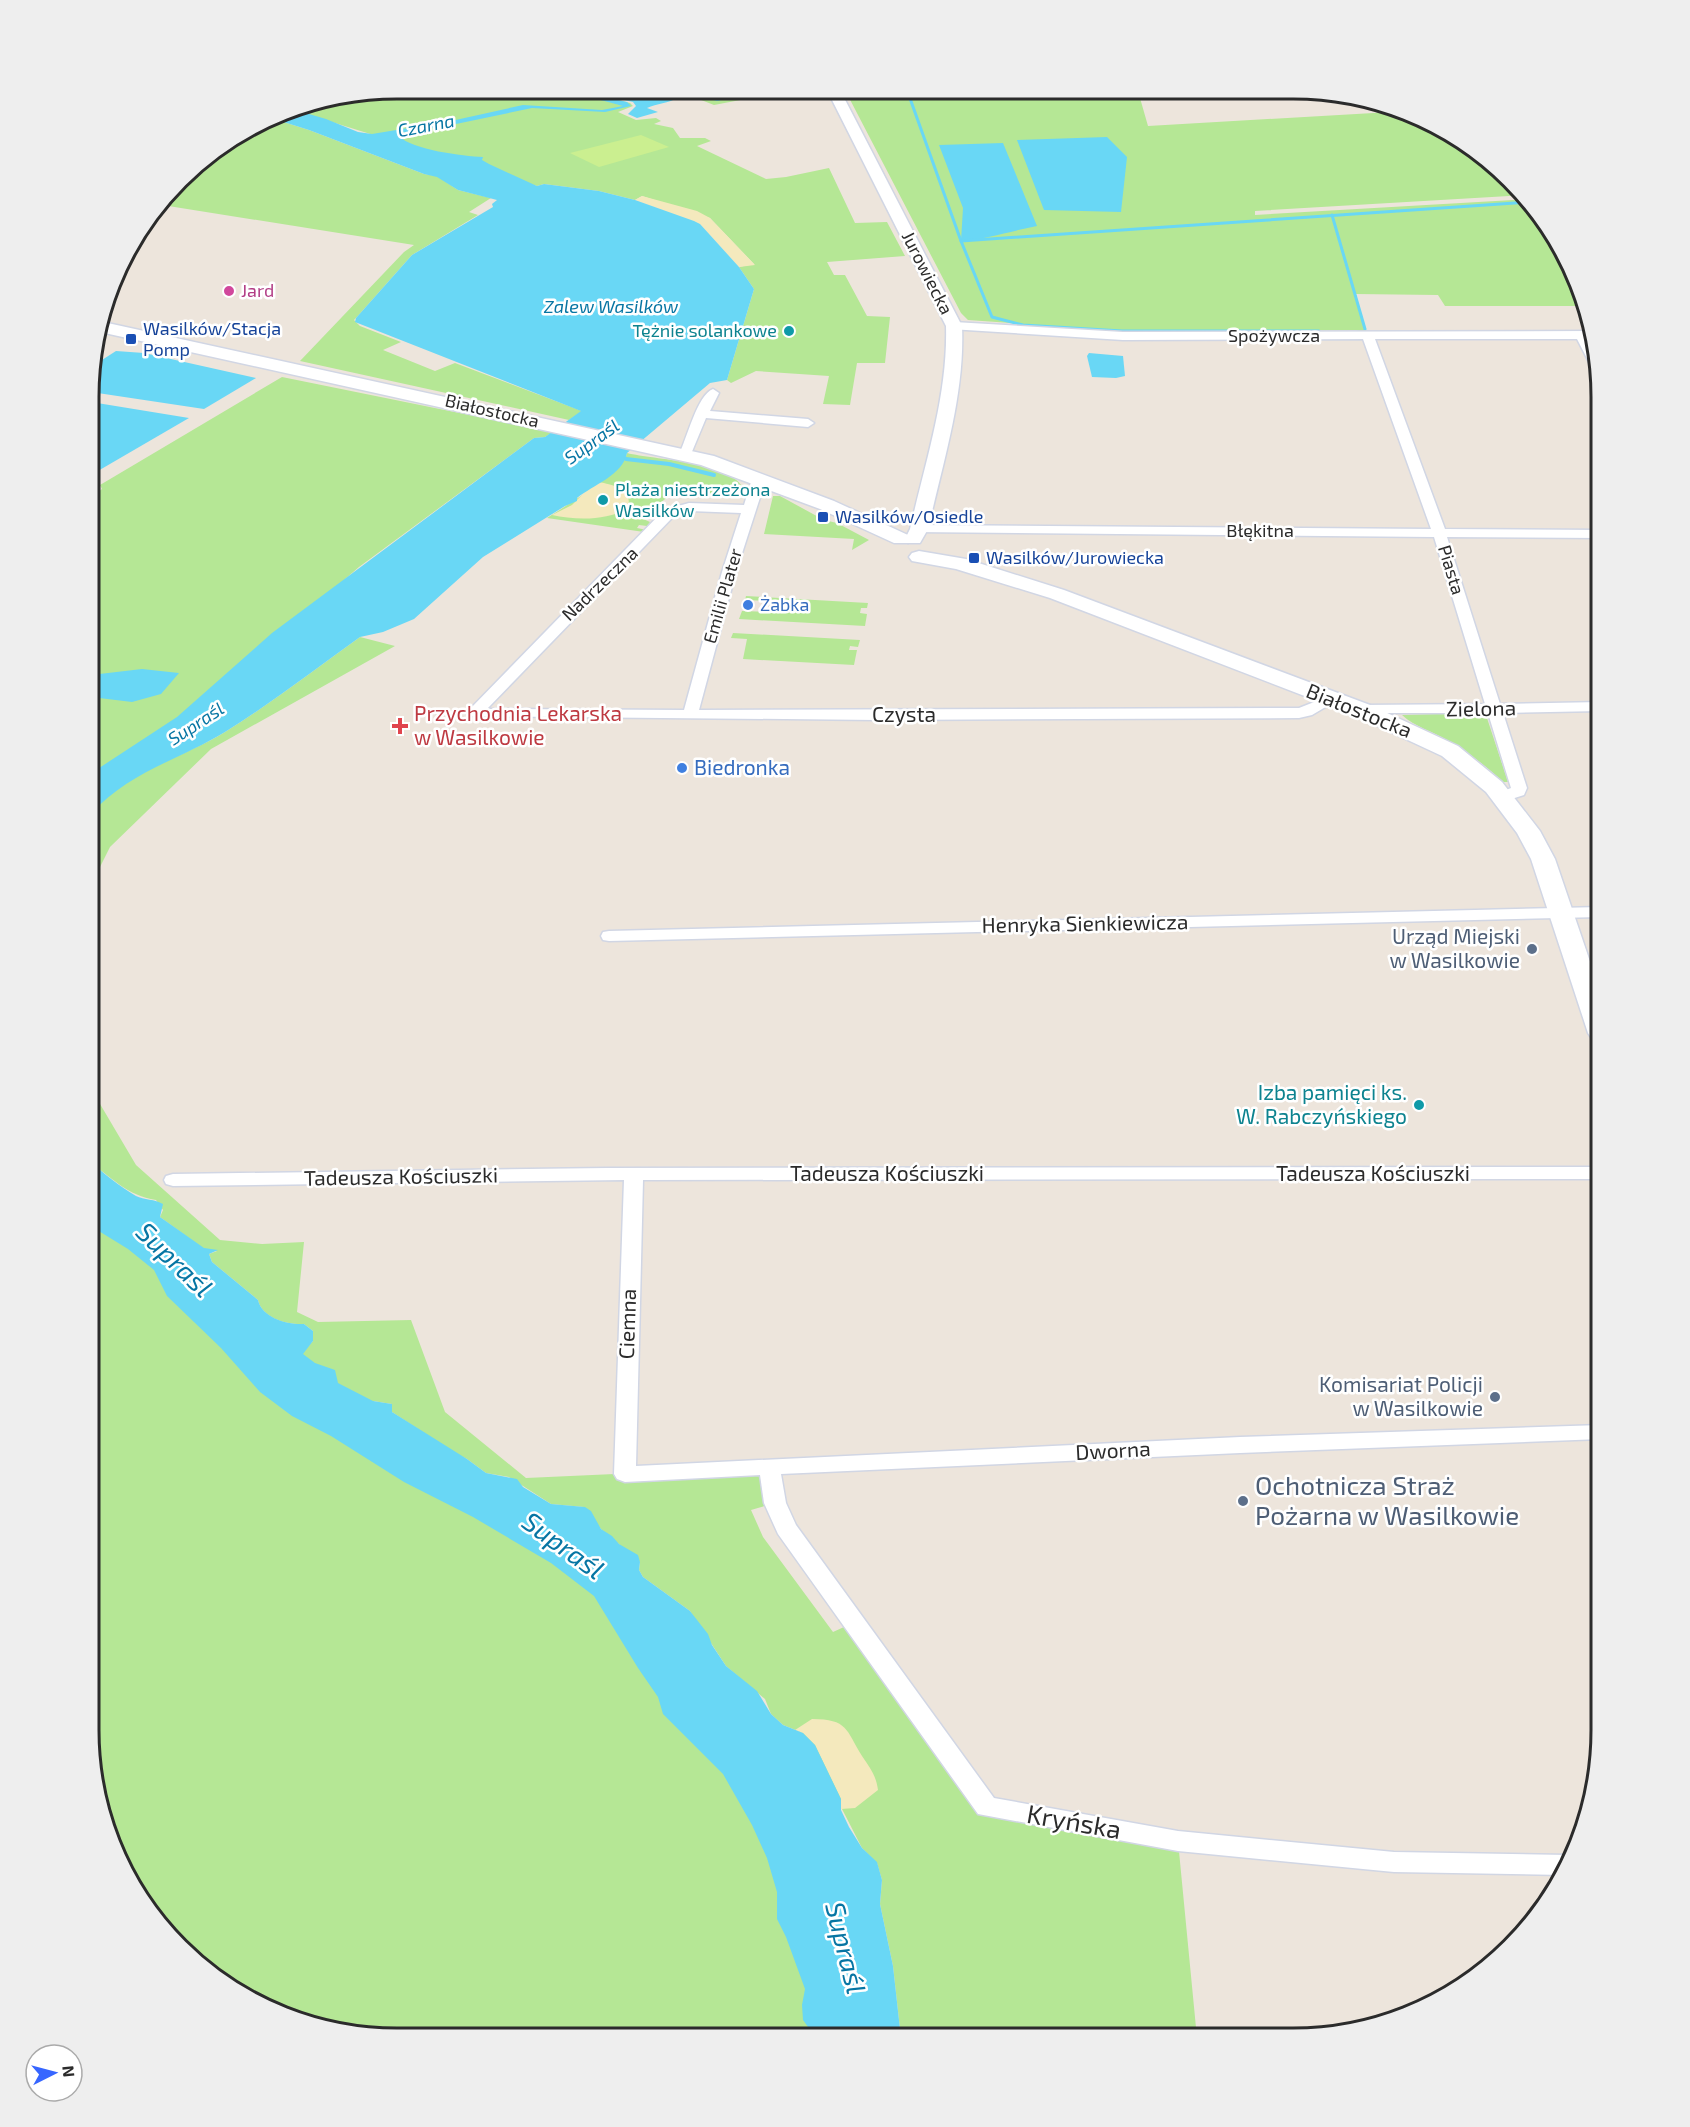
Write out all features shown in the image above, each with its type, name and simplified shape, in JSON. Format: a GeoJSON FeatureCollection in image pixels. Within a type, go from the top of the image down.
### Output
{"type":"FeatureCollection","features":[{"type":"Feature","properties":{"kind":"main road","name":"Białostocka"},"geometry":{"type":"LineString","coordinates":[[107,328],[685,454],[759,478],[827,505],[872,527],[874,533],[912,543],[959,564],[1057,594],[1362,710],[1421,736],[1450,751],[1473,769],[1502,797],[1528,831],[1543,859],[1591,1004]]}},
{"type":"Feature","properties":{"kind":"street","name":"Jurowiecka"},"geometry":{"type":"LineString","coordinates":[[838,99],[954,326],[955,354],[951,388],[912,543]]}},
{"type":"Feature","properties":{"kind":"street","name":"Spożywcza"},"geometry":{"type":"LineString","coordinates":[[954,326],[1123,336],[1584,335]]}},
{"type":"Feature","properties":{"kind":"street","name":"Piasta"},"geometry":{"type":"LineString","coordinates":[[1368,336],[1439,532],[1519,788],[1518,792],[1502,797]]}},
{"type":"Feature","properties":{"kind":"street"},"geometry":{"type":"LineString","coordinates":[[685,454],[691,443],[695,426],[713,393]]}},
{"type":"Feature","properties":{"kind":"street"},"geometry":{"type":"LineString","coordinates":[[702,414],[808,423]]}},
{"type":"Feature","properties":{"kind":"street","name":"Emilii Plater"},"geometry":{"type":"LineString","coordinates":[[690,714],[729,572],[759,478]]}},
{"type":"Feature","properties":{"kind":"street","name":"Nadrzeczna"},"geometry":{"type":"LineString","coordinates":[[474,713],[669,513],[689,507],[749,509]]}},
{"type":"Feature","properties":{"kind":"street","name":"Błękitna"},"geometry":{"type":"LineString","coordinates":[[912,543],[1439,532],[1591,534]]}},
{"type":"Feature","properties":{"kind":"street","name":"Czysta"},"geometry":{"type":"LineString","coordinates":[[474,713],[1299,713],[1307,712],[1332,699]]}},
{"type":"Feature","properties":{"kind":"street","name":"Zielona"},"geometry":{"type":"LineString","coordinates":[[1362,710],[1591,707]]}},
{"type":"Feature","properties":{"kind":"street","name":"Henryka Sienkiewicza"},"geometry":{"type":"LineString","coordinates":[[609,936],[1591,912]]}},
{"type":"Feature","properties":{"kind":"street","name":"Tadeusza Kościuszki"},"geometry":{"type":"LineString","coordinates":[[173,1180],[634,1174],[1591,1173]]}},
{"type":"Feature","properties":{"kind":"street","name":"Ciemna"},"geometry":{"type":"LineString","coordinates":[[625,1474],[634,1174]]}},
{"type":"Feature","properties":{"kind":"street","name":"Dworna"},"geometry":{"type":"LineString","coordinates":[[625,1474],[1240,1445],[1591,1432]]}},
{"type":"Feature","properties":{"kind":"street","name":"Kryńska"},"geometry":{"type":"LineString","coordinates":[[769,1467],[775,1503],[786,1528],[987,1807],[1178,1841],[1394,1862],[1558,1865]]}},
{"type":"Feature","properties":{"kind":"green space"},"geometry":{"type":"Polygon","coordinates":[[[397,99],[615,99],[633,106],[618,112],[636,120],[656,118],[661,121],[654,124],[673,128],[680,138],[705,138],[711,141],[697,146],[766,179],[829,168],[855,223],[887,222],[905,256],[827,262],[834,275],[845,275],[867,316],[890,317],[885,363],[857,363],[850,405],[823,404],[829,376],[756,371],[731,383],[727,380],[754,289],[739,267],[754,264],[710,218],[642,196],[635,200],[599,191],[544,184],[537,186],[305,114],[339,105],[397,99]]]}},
{"type":"Feature","properties":{"kind":"green space"},"geometry":{"type":"Polygon","coordinates":[[[699,99],[745,99],[714,105],[699,99]]]}},
{"type":"Feature","properties":{"kind":"green space"},"geometry":{"type":"Polygon","coordinates":[[[850,99],[1140,99],[1148,126],[1381,113],[1425,130],[1458,149],[1489,173],[1512,196],[1255,211],[1255,215],[1516,200],[1551,248],[1577,306],[1445,306],[1438,295],[1355,294],[1367,333],[1356,330],[1122,331],[968,320],[961,313],[850,99]]]}},
{"type":"Feature","properties":{"kind":"green space"},"geometry":{"type":"Polygon","coordinates":[[[283,122],[424,174],[437,176],[458,190],[491,198],[469,212],[478,215],[412,255],[354,320],[360,326],[401,342],[383,350],[435,371],[455,363],[582,411],[569,420],[300,361],[404,252],[414,245],[169,206],[186,186],[232,149],[283,122]]]}},
{"type":"Feature","properties":{"kind":"green space"},"geometry":{"type":"Polygon","coordinates":[[[641,135],[669,147],[599,167],[570,153],[641,135]]]}},
{"type":"Feature","properties":{"kind":"green space"},"geometry":{"type":"Polygon","coordinates":[[[282,377],[553,432],[545,437],[534,438],[359,567],[179,723],[99,775],[99,491],[102,489],[100,485],[282,377]]]}},
{"type":"Feature","properties":{"kind":"green space"},"geometry":{"type":"Polygon","coordinates":[[[627,453],[706,466],[721,471],[742,486],[740,497],[668,489],[674,492],[641,518],[650,522],[647,526],[639,525],[637,528],[647,530],[644,532],[547,518],[605,479],[623,461],[627,453]]]}},
{"type":"Feature","properties":{"kind":"green space"},"geometry":{"type":"Polygon","coordinates":[[[773,496],[780,496],[824,520],[837,523],[869,540],[852,550],[854,539],[764,534],[773,496]]]}},
{"type":"Feature","properties":{"kind":"green space"},"geometry":{"type":"Polygon","coordinates":[[[746,596],[868,603],[867,608],[861,608],[860,613],[867,614],[865,626],[739,619],[742,611],[768,612],[771,601],[745,600],[746,596]]]}},
{"type":"Feature","properties":{"kind":"green space"},"geometry":{"type":"Polygon","coordinates":[[[733,633],[860,640],[858,647],[850,646],[849,650],[857,650],[854,665],[743,659],[747,639],[731,638],[733,633]]]}},
{"type":"Feature","properties":{"kind":"green space"},"geometry":{"type":"Polygon","coordinates":[[[360,637],[395,646],[211,749],[110,847],[99,869],[99,805],[103,800],[136,777],[208,742],[277,698],[360,637]]]}},
{"type":"Feature","properties":{"kind":"green space"},"geometry":{"type":"Polygon","coordinates":[[[1471,713],[1487,718],[1508,782],[1503,782],[1454,744],[1412,723],[1402,715],[1471,713]]]}},
{"type":"Feature","properties":{"kind":"green space"},"geometry":{"type":"Polygon","coordinates":[[[99,1102],[136,1165],[220,1240],[262,1244],[304,1242],[297,1312],[318,1322],[411,1320],[445,1412],[526,1478],[769,1467],[775,1503],[751,1510],[763,1537],[833,1632],[855,1622],[987,1807],[1178,1841],[1196,2028],[900,2028],[893,1966],[880,1904],[882,1880],[877,1863],[862,1848],[803,1733],[783,1725],[771,1714],[765,1699],[726,1666],[690,1611],[643,1577],[639,1570],[640,1562],[601,1529],[584,1507],[551,1504],[509,1477],[486,1473],[392,1412],[392,1404],[373,1401],[579,1555],[771,1802],[831,2028],[397,2028],[358,2025],[320,2018],[283,2005],[248,1988],[216,1966],[186,1941],[139,1879],[115,1826],[102,1769],[99,1730],[99,1184],[165,1248],[305,1350],[313,1341],[313,1331],[304,1324],[283,1322],[270,1316],[260,1306],[258,1300],[212,1262],[209,1254],[217,1251],[204,1249],[160,1217],[163,1210],[156,1200],[137,1195],[99,1169],[99,1102]]]}},
{"type":"Feature","properties":{"kind":"sand"},"geometry":{"type":"Polygon","coordinates":[[[642,196],[697,211],[710,218],[755,265],[739,267],[700,224],[635,200],[642,196]]]}},
{"type":"Feature","properties":{"kind":"sand","name":"Plaża niestrzeżona Wasilków"},"geometry":{"type":"Polygon","coordinates":[[[599,482],[617,487],[626,493],[629,503],[627,509],[609,516],[590,518],[552,515],[572,505],[588,489],[599,482]]]}},
{"type":"Feature","properties":{"kind":"sand"},"geometry":{"type":"Polygon","coordinates":[[[812,1719],[833,1721],[844,1728],[874,1776],[878,1790],[855,1808],[841,1809],[841,1799],[815,1745],[803,1733],[795,1730],[812,1719]]]}},
{"type":"Feature","properties":{"kind":"water"},"geometry":{"type":"Polygon","coordinates":[[[597,99],[614,99],[627,102],[631,106],[605,112],[532,108],[401,133],[399,136],[426,149],[483,157],[482,160],[489,164],[537,186],[544,184],[599,191],[635,200],[700,224],[739,267],[754,289],[727,380],[710,383],[627,453],[624,461],[614,473],[577,498],[577,501],[565,506],[483,557],[414,619],[383,632],[360,637],[242,721],[208,742],[137,777],[99,806],[99,768],[177,717],[272,633],[534,438],[545,437],[581,411],[355,322],[356,318],[412,255],[493,207],[492,204],[497,200],[458,190],[437,177],[283,122],[306,113],[358,132],[372,134],[451,121],[523,105],[602,110],[623,106],[597,99]]]}},
{"type":"Feature","properties":{"kind":"water"},"geometry":{"type":"Polygon","coordinates":[[[620,99],[675,99],[647,108],[658,112],[637,118],[628,114],[636,106],[633,102],[620,99]]]}},
{"type":"Feature","properties":{"kind":"water"},"geometry":{"type":"Polygon","coordinates":[[[1107,137],[1127,157],[1121,212],[1044,210],[1017,140],[1107,137]]]}},
{"type":"Feature","properties":{"kind":"water"},"geometry":{"type":"Polygon","coordinates":[[[1003,143],[1037,226],[961,241],[963,208],[939,145],[1003,143]]]}},
{"type":"Feature","properties":{"kind":"water"},"geometry":{"type":"Polygon","coordinates":[[[116,351],[144,353],[256,378],[204,409],[99,393],[102,360],[116,351]]]}},
{"type":"Feature","properties":{"kind":"water"},"geometry":{"type":"Polygon","coordinates":[[[1089,353],[1123,356],[1125,376],[1092,377],[1087,356],[1089,353]]]}},
{"type":"Feature","properties":{"kind":"water"},"geometry":{"type":"Polygon","coordinates":[[[99,403],[189,418],[99,470],[99,403]]]}},
{"type":"Feature","properties":{"kind":"water"},"geometry":{"type":"Polygon","coordinates":[[[142,669],[179,673],[161,694],[132,702],[99,698],[99,674],[142,669]]]}},
{"type":"Feature","properties":{"kind":"water","name":"Supraśl"},"geometry":{"type":"Polygon","coordinates":[[[99,1169],[136,1196],[163,1204],[160,1217],[204,1248],[218,1250],[209,1254],[212,1262],[258,1300],[260,1306],[270,1316],[283,1322],[304,1324],[313,1331],[313,1341],[303,1354],[315,1363],[335,1370],[338,1383],[373,1401],[392,1404],[392,1412],[486,1473],[517,1479],[523,1487],[551,1504],[585,1507],[591,1511],[601,1529],[619,1544],[638,1555],[639,1570],[643,1577],[690,1611],[708,1634],[712,1645],[726,1666],[757,1691],[771,1714],[783,1725],[803,1733],[815,1745],[841,1799],[841,1810],[849,1827],[862,1848],[877,1862],[882,1880],[880,1904],[893,1966],[900,2028],[809,2028],[803,2020],[802,2005],[805,1989],[777,1919],[777,1892],[767,1858],[752,1825],[723,1774],[663,1714],[658,1697],[594,1596],[551,1563],[473,1517],[404,1482],[331,1436],[292,1416],[260,1392],[221,1348],[167,1296],[154,1270],[128,1249],[99,1231],[99,1169]]]}},
{"type":"Feature","properties":{"kind":"waterway"},"geometry":{"type":"LineString","coordinates":[[910,99],[961,241]]}},
{"type":"Feature","properties":{"kind":"waterway"},"geometry":{"type":"LineString","coordinates":[[1332,216],[1518,203]]}},
{"type":"Feature","properties":{"kind":"waterway"},"geometry":{"type":"LineString","coordinates":[[961,241],[1332,216]]}},
{"type":"Feature","properties":{"kind":"waterway"},"geometry":{"type":"LineString","coordinates":[[1332,216],[1365,329]]}},
{"type":"Feature","properties":{"kind":"waterway"},"geometry":{"type":"LineString","coordinates":[[961,241],[992,317],[1023,325],[1122,331],[1319,331]]}},
{"type":"Feature","properties":{"kind":"waterway"},"geometry":{"type":"LineString","coordinates":[[626,459],[669,464],[714,475]]}},
{"type":"Feature","properties":{"kind":"place","name":"Jard"},"geometry":{"type":"Point","coordinates":[229,291]}},
{"type":"Feature","properties":{"kind":"place","name":"Tężnie solankowe"},"geometry":{"type":"Point","coordinates":[789,331]}},
{"type":"Feature","properties":{"kind":"place","name":"Wasilków/Stacja Pomp"},"geometry":{"type":"Point","coordinates":[131,339]}},
{"type":"Feature","properties":{"kind":"place","name":"Plaża niestrzeżona Wasilków"},"geometry":{"type":"Point","coordinates":[603,500]}},
{"type":"Feature","properties":{"kind":"place","name":"Wasilków/Osiedle"},"geometry":{"type":"Point","coordinates":[823,517]}},
{"type":"Feature","properties":{"kind":"place","name":"Wasilków/Jurowiecka"},"geometry":{"type":"Point","coordinates":[974,558]}},
{"type":"Feature","properties":{"kind":"place","name":"Żabka"},"geometry":{"type":"Point","coordinates":[748,605]}},
{"type":"Feature","properties":{"kind":"place","name":"Przychodnia Lekarska w Wasilkowie"},"geometry":{"type":"Point","coordinates":[400,726]}},
{"type":"Feature","properties":{"kind":"place","name":"Biedronka"},"geometry":{"type":"Point","coordinates":[682,768]}},
{"type":"Feature","properties":{"kind":"place","name":"Urząd Miejski w Wasilkowie"},"geometry":{"type":"Point","coordinates":[1532,949]}},
{"type":"Feature","properties":{"kind":"place","name":"Izba pamięci ks. W. Rabczyńskiego"},"geometry":{"type":"Point","coordinates":[1419,1105]}},
{"type":"Feature","properties":{"kind":"place","name":"Komisariat Policji w Wasilkowie"},"geometry":{"type":"Point","coordinates":[1495,1397]}},
{"type":"Feature","properties":{"kind":"place","name":"Ochotnicza Straż Pożarna w Wasilkowie"},"geometry":{"type":"Point","coordinates":[1243,1501]}},
{"type":"Feature","properties":{"kind":"water label","name":"Czarna"},"geometry":{"type":"Point","coordinates":[426,126]}},
{"type":"Feature","properties":{"kind":"water label","name":"Zalew Wasilków"},"geometry":{"type":"Point","coordinates":[611,307]}}]}
